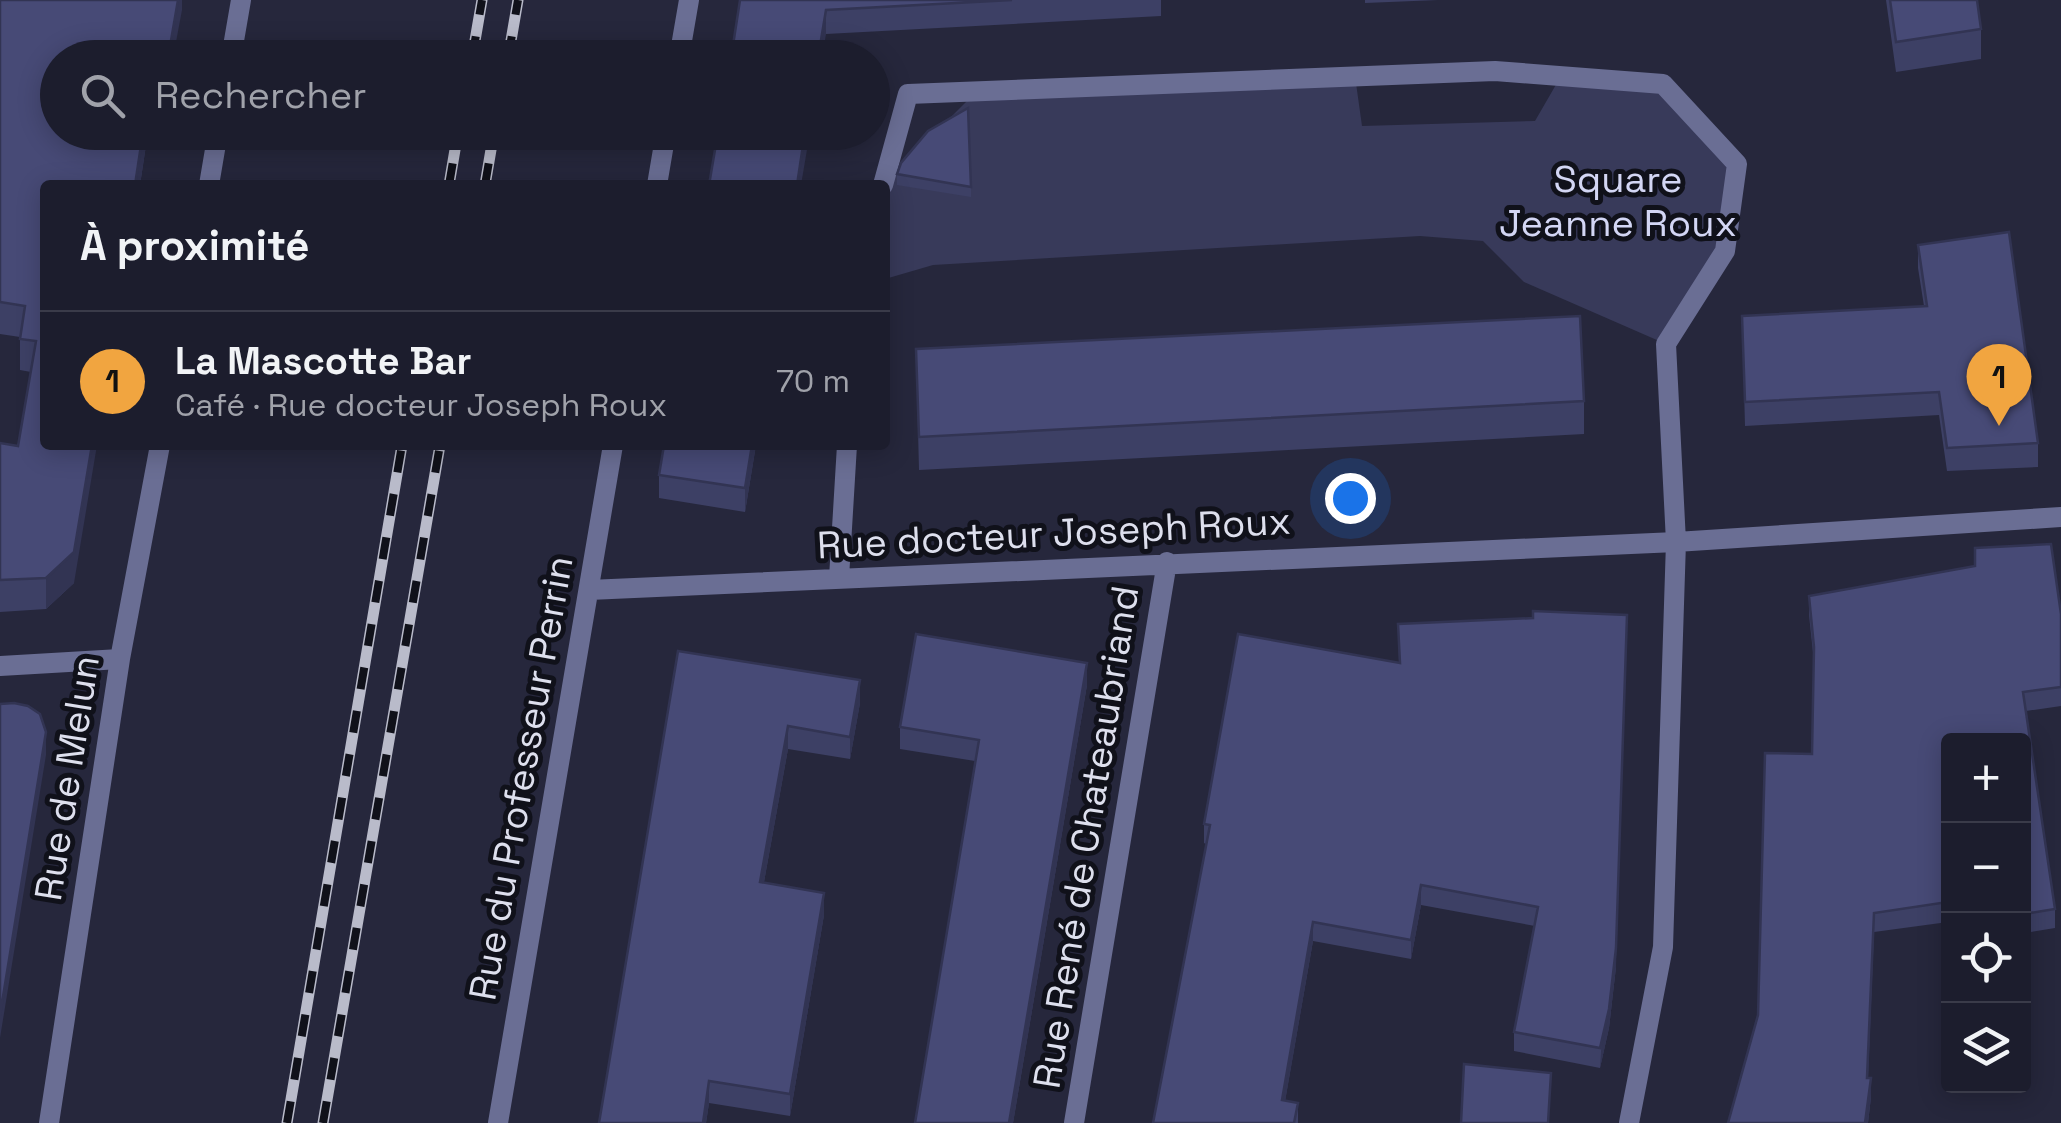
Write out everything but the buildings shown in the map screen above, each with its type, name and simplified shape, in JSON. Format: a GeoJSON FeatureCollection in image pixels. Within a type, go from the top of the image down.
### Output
{"type":"FeatureCollection","features":[{"type":"Feature","properties":{"kind":"street"},"geometry":{"type":"LineString","coordinates":[[235,40],[241,0]]}},
{"type":"Feature","properties":{"kind":"street"},"geometry":{"type":"LineString","coordinates":[[682,40],[689,0]]}},
{"type":"Feature","properties":{"kind":"street"},"geometry":{"type":"LineString","coordinates":[[884,180],[908,94],[1494,70],[1663,84],[1737,164],[1725,250],[1666,344],[1676,542],[1663,947],[1629,1123]]}},
{"type":"Feature","properties":{"kind":"street"},"geometry":{"type":"LineString","coordinates":[[209,180],[215,150]]}},
{"type":"Feature","properties":{"kind":"street"},"geometry":{"type":"LineString","coordinates":[[658,180],[663,150]]}},
{"type":"Feature","properties":{"kind":"street","name":"Rue de Melun"},"geometry":{"type":"LineString","coordinates":[[49,1123],[120,658],[159,450]]}},
{"type":"Feature","properties":{"kind":"street","name":"Rue du Professeur Perrin"},"geometry":{"type":"LineString","coordinates":[[498,1123],[612,450]]}},
{"type":"Feature","properties":{"kind":"street"},"geometry":{"type":"LineString","coordinates":[[839,578],[847,450]]}},
{"type":"Feature","properties":{"kind":"street","name":"Rue docteur Joseph Roux"},"geometry":{"type":"LineString","coordinates":[[589,590],[1676,542],[2061,516]]}},
{"type":"Feature","properties":{"kind":"street","name":"Rue René de Chateaubriand"},"geometry":{"type":"LineString","coordinates":[[1074,1123],[1167,562]]}},
{"type":"Feature","properties":{"kind":"street"},"geometry":{"type":"LineString","coordinates":[[0,666],[120,658]]}},
{"type":"Feature","properties":{"kind":"green space","name":"Square Jeanne Roux"},"geometry":{"type":"Polygon","coordinates":[[[1355,76],[1362,126],[1535,121],[1561,76],[1663,84],[1737,164],[1725,251],[1666,344],[1524,282],[1483,241],[1420,236],[933,265],[890,278],[888,180],[978,90],[1355,76]]]}},
{"type":"Feature","properties":{"kind":"railway"},"geometry":{"type":"LineString","coordinates":[[475,40],[482,0]]}},
{"type":"Feature","properties":{"kind":"railway"},"geometry":{"type":"LineString","coordinates":[[511,40],[518,0]]}},
{"type":"Feature","properties":{"kind":"railway"},"geometry":{"type":"LineString","coordinates":[[450,180],[455,150]]}},
{"type":"Feature","properties":{"kind":"railway"},"geometry":{"type":"LineString","coordinates":[[486,180],[491,150]]}},
{"type":"Feature","properties":{"kind":"railway"},"geometry":{"type":"LineString","coordinates":[[287,1123],[401,450]]}},
{"type":"Feature","properties":{"kind":"railway"},"geometry":{"type":"LineString","coordinates":[[323,1123],[439,450]]}},
{"type":"Feature","properties":{"kind":"place","name":"La Mascotte Bar"},"geometry":{"type":"Point","coordinates":[1999,426]}}]}
